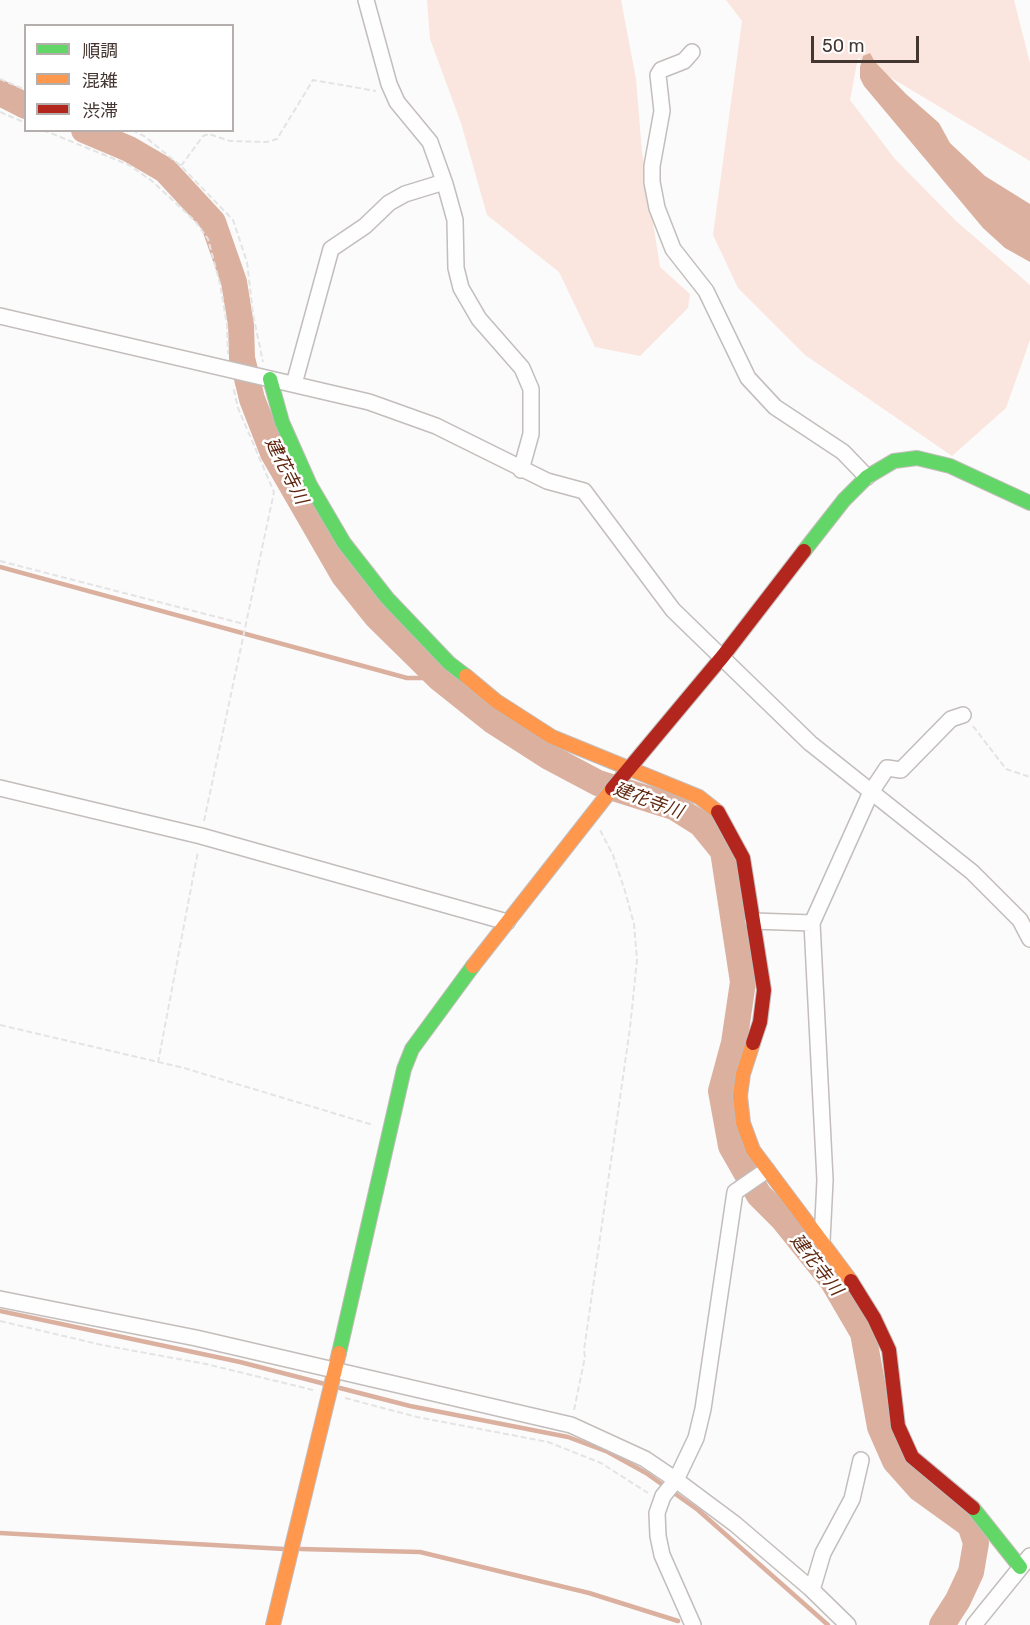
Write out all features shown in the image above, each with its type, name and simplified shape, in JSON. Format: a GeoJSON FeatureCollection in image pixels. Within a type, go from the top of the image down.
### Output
{"type":"FeatureCollection","features":[{"type":"Feature","properties":{"kind":"street"},"geometry":{"type":"LineString","coordinates":[[366,0],[392,91],[397,102],[430,142],[444,182],[455,220],[456,268],[460,288],[479,320],[522,368],[531,389],[531,434],[520,470]]}},
{"type":"Feature","properties":{"kind":"street"},"geometry":{"type":"LineString","coordinates":[[692,52],[684,61],[662,70],[658,75],[662,111],[652,166],[652,182],[657,208],[673,249],[706,291],[748,378],[775,407],[843,452],[867,477]]}},
{"type":"Feature","properties":{"kind":"street"},"geometry":{"type":"LineString","coordinates":[[294,384],[332,249],[365,226],[389,203],[405,194],[444,182]]}},
{"type":"Feature","properties":{"kind":"street"},"geometry":{"type":"LineString","coordinates":[[0,316],[369,402],[436,426],[547,482],[584,491],[673,610],[723,656],[810,743],[972,872],[1020,920],[1030,939]]}},
{"type":"Feature","properties":{"kind":"street"},"geometry":{"type":"LineString","coordinates":[[270,379],[282,422],[310,485],[344,543],[387,598],[449,663],[496,701],[552,737],[628,771],[699,797],[721,815],[743,858],[764,990],[760,1022],[742,1074],[740,1096],[743,1123],[753,1150],[859,1292],[889,1350],[898,1426],[912,1457],[980,1513],[1025,1562],[974,1625]]}},
{"type":"Feature","properties":{"kind":"street"},"geometry":{"type":"LineString","coordinates":[[273,1625],[390,1131],[412,1048],[591,814],[723,656],[844,500],[867,477],[894,462],[925,460],[950,466],[1030,503]]}},
{"type":"Feature","properties":{"kind":"street"},"geometry":{"type":"LineString","coordinates":[[822,1241],[825,1180],[812,923],[871,792],[887,768],[900,770],[951,719],[963,715]]}},
{"type":"Feature","properties":{"kind":"street"},"geometry":{"type":"LineString","coordinates":[[0,788],[201,836],[507,922]]}},
{"type":"Feature","properties":{"kind":"street"},"geometry":{"type":"LineString","coordinates":[[753,921],[812,923]]}},
{"type":"Feature","properties":{"kind":"street"},"geometry":{"type":"LineString","coordinates":[[693,1625],[662,1555],[657,1513],[663,1496],[676,1480],[696,1438],[703,1409],[735,1192],[767,1170]]}},
{"type":"Feature","properties":{"kind":"street"},"geometry":{"type":"LineString","coordinates":[[0,1299],[196,1338],[571,1425],[645,1459],[676,1480],[735,1524],[812,1590],[848,1625]]}},
{"type":"Feature","properties":{"kind":"street"},"geometry":{"type":"LineString","coordinates":[[812,1590],[824,1553],[852,1499],[861,1460]]}},
{"type":"Feature","properties":{"kind":"path"},"geometry":{"type":"LineString","coordinates":[[0,79],[24,89]]}},
{"type":"Feature","properties":{"kind":"path"},"geometry":{"type":"LineString","coordinates":[[181,166],[203,136],[209,134],[230,141],[267,142],[278,139],[313,81],[382,93],[392,91]]}},
{"type":"Feature","properties":{"kind":"path"},"geometry":{"type":"LineString","coordinates":[[0,112],[24,122]]}},
{"type":"Feature","properties":{"kind":"path"},"geometry":{"type":"LineString","coordinates":[[48,132],[129,165],[152,181],[195,221],[208,239],[220,284],[227,325],[229,369],[238,408],[274,492],[244,624],[158,1063]]}},
{"type":"Feature","properties":{"kind":"path"},"geometry":{"type":"LineString","coordinates":[[136,132],[181,166],[233,220],[243,243],[258,343],[270,379]]}},
{"type":"Feature","properties":{"kind":"path"},"geometry":{"type":"LineString","coordinates":[[0,561],[244,624]]}},
{"type":"Feature","properties":{"kind":"path"},"geometry":{"type":"LineString","coordinates":[[963,715],[1006,769],[1030,777]]}},
{"type":"Feature","properties":{"kind":"path"},"geometry":{"type":"LineString","coordinates":[[571,1425],[585,1358],[584,1350],[630,1028],[637,960],[634,924],[625,891],[613,855],[591,814]]}},
{"type":"Feature","properties":{"kind":"path"},"geometry":{"type":"LineString","coordinates":[[0,1025],[158,1063],[390,1131]]}},
{"type":"Feature","properties":{"kind":"shaded area"},"geometry":{"type":"Polygon","coordinates":[[[427,0],[621,0],[636,79],[642,152],[660,267],[690,294],[688,308],[640,356],[595,347],[559,272],[487,215],[461,123],[430,39],[427,0]]]}},
{"type":"Feature","properties":{"kind":"shaded area"},"geometry":{"type":"Polygon","coordinates":[[[726,0],[1014,0],[1030,63],[1030,161],[858,58],[850,100],[895,159],[956,221],[1030,285],[1030,340],[1006,408],[952,456],[805,355],[738,288],[713,235],[742,21],[726,0]]]}},
{"type":"Feature","properties":{"kind":"shaded area"},"geometry":{"type":"Polygon","coordinates":[[[870,53],[875,62],[906,94],[939,123],[950,143],[985,176],[1030,204],[1030,262],[1005,248],[983,228],[864,86],[860,78],[860,67],[863,56],[870,53]]]}},
{"type":"Feature","properties":{"kind":"waterway","name":"建花寺川"},"geometry":{"type":"LineString","coordinates":[[0,93],[24,105]]}},
{"type":"Feature","properties":{"kind":"waterway","name":"建花寺川"},"geometry":{"type":"LineString","coordinates":[[89,132],[129,149],[165,170],[213,222],[234,282],[241,325],[242,358],[252,399],[273,453],[344,576],[376,616],[439,678],[493,721],[549,757],[598,783],[674,807],[701,824],[723,851],[743,982],[734,1043],[721,1091],[731,1146],[759,1195],[783,1219],[832,1280],[863,1333],[880,1427],[895,1461],[920,1489],[970,1525],[976,1543],[971,1572],[958,1600],[942,1625]]}},
{"type":"Feature","properties":{"kind":"waterway"},"geometry":{"type":"LineString","coordinates":[[0,567],[407,678],[439,678]]}},
{"type":"Feature","properties":{"kind":"waterway"},"geometry":{"type":"LineString","coordinates":[[0,1311],[240,1362],[325,1384]]}},
{"type":"Feature","properties":{"kind":"waterway"},"geometry":{"type":"LineString","coordinates":[[336,1387],[410,1406],[568,1437],[608,1452],[646,1473],[698,1510],[828,1625]]}},
{"type":"Feature","properties":{"kind":"waterway"},"geometry":{"type":"LineString","coordinates":[[0,1533],[284,1549]]}},
{"type":"Feature","properties":{"kind":"waterway"},"geometry":{"type":"LineString","coordinates":[[300,1549],[420,1552],[589,1593],[678,1621]]}},
{"type":"Feature","properties":{"kind":"traffic: fast"},"geometry":{"type":"LineString","coordinates":[[270,379],[282,422],[310,485],[344,543],[387,598],[449,663],[466,676]]}},
{"type":"Feature","properties":{"kind":"traffic: fast"},"geometry":{"type":"LineString","coordinates":[[804,551],[844,500],[867,477],[894,461],[917,458],[950,466],[1030,503]]}},
{"type":"Feature","properties":{"kind":"traffic: fast"},"geometry":{"type":"LineString","coordinates":[[339,1353],[404,1069],[412,1049],[473,966]]}},
{"type":"Feature","properties":{"kind":"traffic: fast"},"geometry":{"type":"LineString","coordinates":[[973,1508],[1020,1567]]}},
{"type":"Feature","properties":{"kind":"traffic: slow"},"geometry":{"type":"LineString","coordinates":[[466,676],[496,701],[552,737],[699,797],[718,812]]}},
{"type":"Feature","properties":{"kind":"traffic: slow"},"geometry":{"type":"LineString","coordinates":[[473,966],[612,789]]}},
{"type":"Feature","properties":{"kind":"traffic: slow"},"geometry":{"type":"LineString","coordinates":[[753,1043],[743,1074],[740,1096],[743,1123],[753,1150],[851,1281]]}},
{"type":"Feature","properties":{"kind":"traffic: slow"},"geometry":{"type":"LineString","coordinates":[[273,1625],[339,1353]]}},
{"type":"Feature","properties":{"kind":"traffic: jam"},"geometry":{"type":"LineString","coordinates":[[612,789],[723,656],[804,551]]}},
{"type":"Feature","properties":{"kind":"traffic: jam"},"geometry":{"type":"LineString","coordinates":[[718,812],[743,858],[764,990],[760,1022],[753,1043]]}},
{"type":"Feature","properties":{"kind":"traffic: jam"},"geometry":{"type":"LineString","coordinates":[[851,1281],[874,1318],[889,1350],[898,1426],[912,1457],[973,1508]]}}]}
